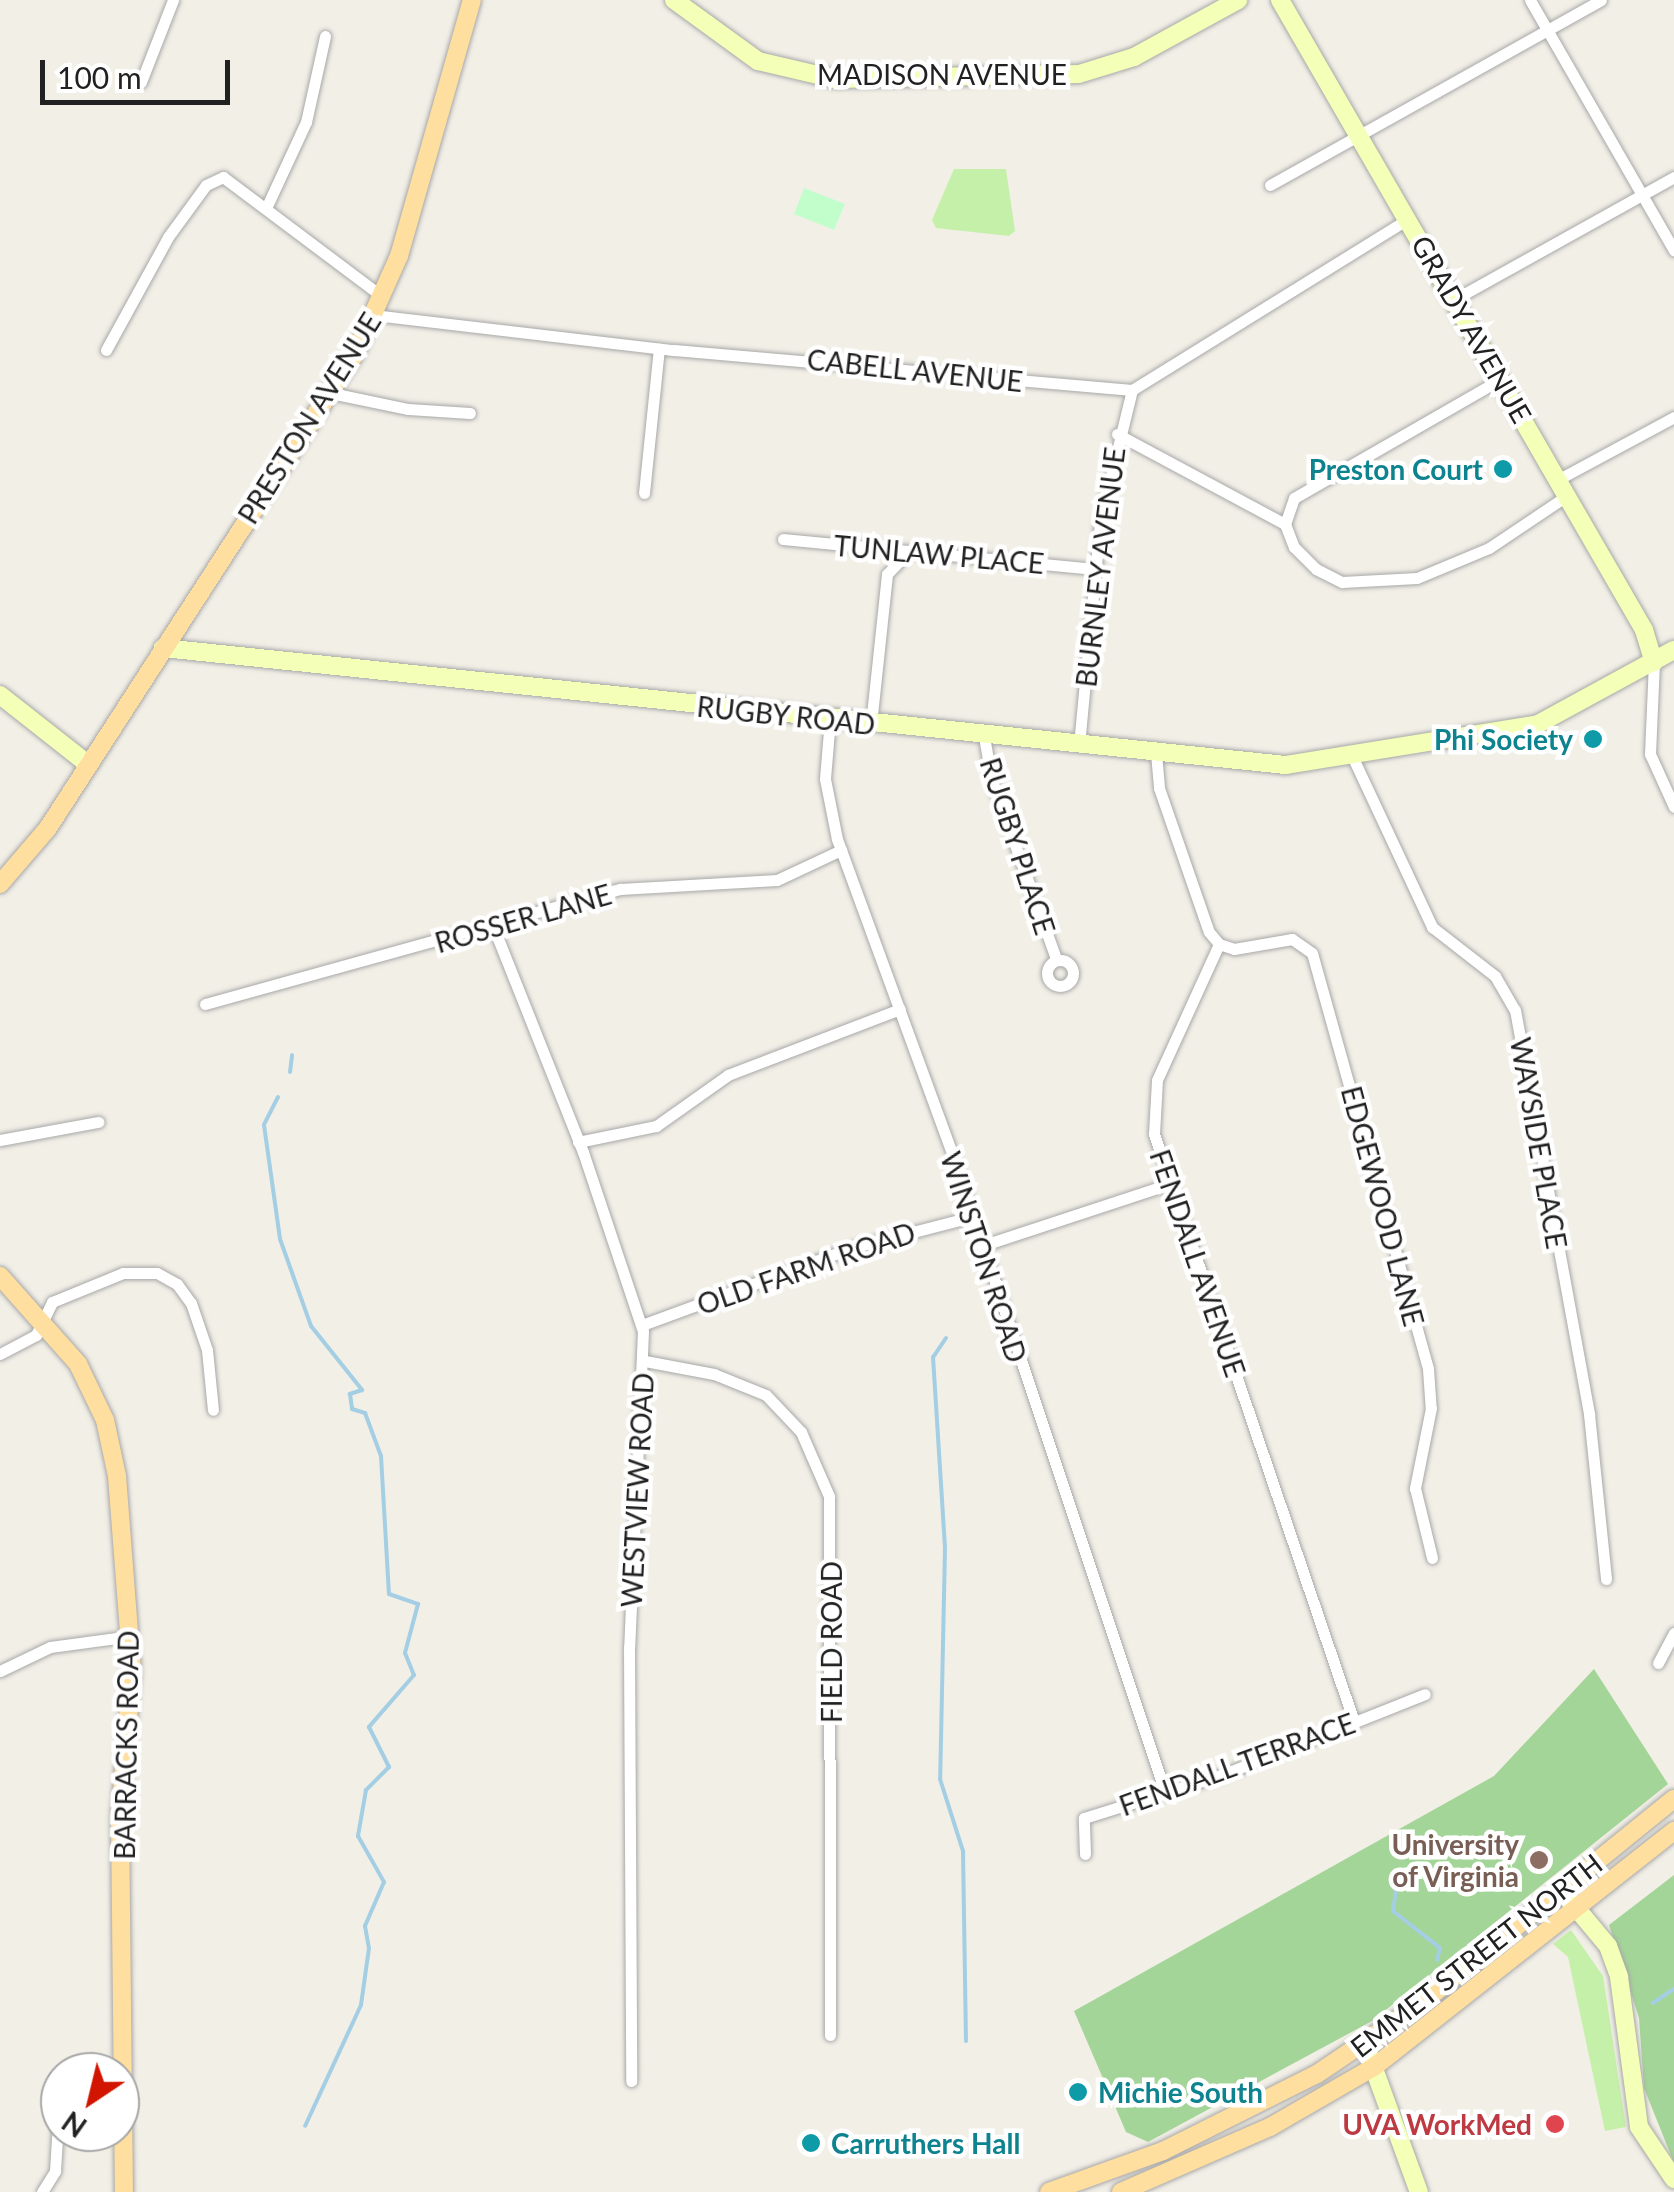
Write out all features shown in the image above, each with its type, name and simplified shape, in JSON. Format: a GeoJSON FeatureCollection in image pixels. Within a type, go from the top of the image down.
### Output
{"type":"FeatureCollection","features":[{"type":"Feature","properties":{"kind":"main road","name":"PRESTON AVENUE"},"geometry":{"type":"LineString","coordinates":[[163,648],[331,392],[374,316],[472,0]]}},
{"type":"Feature","properties":{"kind":"main road"},"geometry":{"type":"LineString","coordinates":[[0,884],[48,828],[163,648]]}},
{"type":"Feature","properties":{"kind":"main road","name":"BARRACKS ROAD"},"geometry":{"type":"LineString","coordinates":[[0,1276],[78,1364],[104,1420],[117,1476],[131,1636],[120,1817],[120,2052]]}},
{"type":"Feature","properties":{"kind":"main road","name":"EMMET STREET NORTH"},"geometry":{"type":"LineString","coordinates":[[1049,2192],[1213,2128],[1365,2044],[1674,1800]]}},
{"type":"Feature","properties":{"kind":"main road","name":"EMMET STREET NORTH"},"geometry":{"type":"LineString","coordinates":[[1121,2192],[1270,2127],[1374,2067],[1674,1831]]}},
{"type":"Feature","properties":{"kind":"main road","name":"BARRACKS ROAD"},"geometry":{"type":"LineString","coordinates":[[121,2152],[124,2192]]}},
{"type":"Feature","properties":{"kind":"street"},"geometry":{"type":"LineString","coordinates":[[141,82],[172,0]]}},
{"type":"Feature","properties":{"kind":"street","name":"MADISON AVENUE"},"geometry":{"type":"LineString","coordinates":[[674,0],[737,49],[800,75],[1047,78],[1112,64],[1238,0]]}},
{"type":"Feature","properties":{"kind":"street","name":"GRADY AVENUE"},"geometry":{"type":"LineString","coordinates":[[1280,0],[1644,630],[1654,662]]}},
{"type":"Feature","properties":{"kind":"street"},"geometry":{"type":"LineString","coordinates":[[1530,0],[1674,250]]}},
{"type":"Feature","properties":{"kind":"street"},"geometry":{"type":"LineString","coordinates":[[1270,185],[1602,0]]}},
{"type":"Feature","properties":{"kind":"street"},"geometry":{"type":"LineString","coordinates":[[267,206],[306,122],[325,36]]}},
{"type":"Feature","properties":{"kind":"street"},"geometry":{"type":"LineString","coordinates":[[106,350],[182,218],[206,186],[223,177],[267,206],[382,297]]}},
{"type":"Feature","properties":{"kind":"street"},"geometry":{"type":"LineString","coordinates":[[1455,299],[1674,177]]}},
{"type":"Feature","properties":{"kind":"street"},"geometry":{"type":"LineString","coordinates":[[1132,390],[1408,219]]}},
{"type":"Feature","properties":{"kind":"street","name":"CABELL AVENUE"},"geometry":{"type":"LineString","coordinates":[[374,316],[659,349],[1132,390]]}},
{"type":"Feature","properties":{"kind":"street"},"geometry":{"type":"LineString","coordinates":[[644,492],[659,349]]}},
{"type":"Feature","properties":{"kind":"street"},"geometry":{"type":"LineString","coordinates":[[1284,524],[1299,494],[1501,379]]}},
{"type":"Feature","properties":{"kind":"street","name":"BURNLEY AVENUE"},"geometry":{"type":"LineString","coordinates":[[1079,745],[1095,569],[1116,434],[1132,390]]}},
{"type":"Feature","properties":{"kind":"street"},"geometry":{"type":"LineString","coordinates":[[331,392],[408,409],[470,413]]}},
{"type":"Feature","properties":{"kind":"street"},"geometry":{"type":"LineString","coordinates":[[1116,434],[1284,524],[1294,546],[1316,570],[1342,582],[1386,583],[1462,562],[1563,487],[1674,417]]}},
{"type":"Feature","properties":{"kind":"street","name":"TUNLAW PLACE"},"geometry":{"type":"LineString","coordinates":[[783,539],[1095,569]]}},
{"type":"Feature","properties":{"kind":"street"},"geometry":{"type":"LineString","coordinates":[[871,724],[888,574],[894,560],[910,552]]}},
{"type":"Feature","properties":{"kind":"street","name":"RUGBY ROAD"},"geometry":{"type":"LineString","coordinates":[[163,648],[1286,765],[1353,758],[1538,724],[1674,650]]}},
{"type":"Feature","properties":{"kind":"street"},"geometry":{"type":"LineString","coordinates":[[1654,662],[1650,754],[1674,808]]}},
{"type":"Feature","properties":{"kind":"street"},"geometry":{"type":"LineString","coordinates":[[0,696],[89,765]]}},
{"type":"Feature","properties":{"kind":"street","name":"WINSTON ROAD"},"geometry":{"type":"LineString","coordinates":[[830,719],[824,779],[840,850],[972,1216],[1165,1792]]}},
{"type":"Feature","properties":{"kind":"street","name":"RUGBY PLACE"},"geometry":{"type":"LineString","coordinates":[[984,736],[991,778],[1055,956]]}},
{"type":"Feature","properties":{"kind":"street"},"geometry":{"type":"LineString","coordinates":[[1156,753],[1159,788],[1209,932],[1220,944]]}},
{"type":"Feature","properties":{"kind":"street","name":"WAYSIDE PLACE"},"geometry":{"type":"LineString","coordinates":[[1353,758],[1432,927],[1495,976],[1515,1010],[1589,1414],[1606,1578]]}},
{"type":"Feature","properties":{"kind":"street","name":"ROSSER LANE"},"geometry":{"type":"LineString","coordinates":[[206,1004],[620,889],[755,886],[840,850]]}},
{"type":"Feature","properties":{"kind":"street","name":"WESTVIEW ROAD"},"geometry":{"type":"LineString","coordinates":[[493,926],[578,1142],[642,1325],[644,1361],[628,1647],[631,2081]]}},
{"type":"Feature","properties":{"kind":"street","name":"EDGEWOOD LANE"},"geometry":{"type":"LineString","coordinates":[[1220,944],[1234,949],[1292,939],[1312,953],[1428,1369],[1431,1408],[1415,1488],[1432,1558]]}},
{"type":"Feature","properties":{"kind":"street","name":"FENDALL AVENUE"},"geometry":{"type":"LineString","coordinates":[[1220,944],[1153,1096],[1154,1134],[1168,1185],[1354,1722]]}},
{"type":"Feature","properties":{"kind":"street"},"geometry":{"type":"LineString","coordinates":[[578,1142],[656,1126],[728,1075],[900,1008]]}},
{"type":"Feature","properties":{"kind":"street"},"geometry":{"type":"LineString","coordinates":[[0,1140],[98,1122]]}},
{"type":"Feature","properties":{"kind":"street"},"geometry":{"type":"LineString","coordinates":[[981,1246],[1168,1185]]}},
{"type":"Feature","properties":{"kind":"street","name":"OLD FARM ROAD"},"geometry":{"type":"LineString","coordinates":[[642,1325],[851,1248],[972,1216]]}},
{"type":"Feature","properties":{"kind":"street"},"geometry":{"type":"LineString","coordinates":[[0,1354],[36,1335],[52,1302],[123,1273],[166,1277],[186,1294],[200,1326],[213,1410]]}},
{"type":"Feature","properties":{"kind":"street","name":"FIELD ROAD"},"geometry":{"type":"LineString","coordinates":[[644,1361],[714,1374],[766,1396],[801,1432],[829,1496],[830,2036]]}},
{"type":"Feature","properties":{"kind":"street"},"geometry":{"type":"LineString","coordinates":[[1658,1663],[1674,1634]]}},
{"type":"Feature","properties":{"kind":"street"},"geometry":{"type":"LineString","coordinates":[[0,1671],[50,1647],[131,1636]]}},
{"type":"Feature","properties":{"kind":"street","name":"FENDALL TERRACE"},"geometry":{"type":"LineString","coordinates":[[1086,1854],[1079,1824],[1084,1818],[1165,1792],[1425,1694]]}},
{"type":"Feature","properties":{"kind":"street"},"geometry":{"type":"LineString","coordinates":[[1562,1890],[1608,1946],[1618,1977],[1644,2140],[1674,2179]]}},
{"type":"Feature","properties":{"kind":"street"},"geometry":{"type":"LineString","coordinates":[[1365,2044],[1419,2192]]}},
{"type":"Feature","properties":{"kind":"street"},"geometry":{"type":"LineString","coordinates":[[42,2192],[55,2172],[56,2152]]}},
{"type":"Feature","properties":{"kind":"green space"},"geometry":{"type":"Polygon","coordinates":[[[954,169],[1006,169],[1015,231],[1009,236],[936,228],[932,220],[954,169]]]}},
{"type":"Feature","properties":{"kind":"green space"},"geometry":{"type":"Polygon","coordinates":[[[804,188],[845,204],[834,230],[794,214],[804,188]]]}},
{"type":"Feature","properties":{"kind":"green space"},"geometry":{"type":"Polygon","coordinates":[[[1594,1669],[1668,1784],[1372,2021],[1148,2142],[1126,2132],[1074,2011],[1494,1776],[1594,1669]]]}},
{"type":"Feature","properties":{"kind":"green space"},"geometry":{"type":"Polygon","coordinates":[[[1674,1875],[1674,2163],[1644,2088],[1639,2018],[1609,1925],[1674,1875]]]}},
{"type":"Feature","properties":{"kind":"green space"},"geometry":{"type":"Polygon","coordinates":[[[1571,1930],[1603,1976],[1626,2127],[1605,2131],[1568,1957],[1553,1944],[1571,1930]]]}},
{"type":"Feature","properties":{"kind":"waterway"},"geometry":{"type":"LineString","coordinates":[[290,1072],[292,1055]]}},
{"type":"Feature","properties":{"kind":"waterway"},"geometry":{"type":"LineString","coordinates":[[278,1097],[264,1125],[280,1239],[311,1326],[362,1390],[350,1394],[352,1409],[365,1413],[381,1456],[389,1594],[418,1604],[405,1653],[414,1675],[369,1727],[389,1767],[366,1790],[358,1836],[384,1882],[365,1926],[369,1948],[361,2005],[305,2126]]}},
{"type":"Feature","properties":{"kind":"waterway"},"geometry":{"type":"LineString","coordinates":[[946,1338],[933,1357],[945,1548],[940,1779],[963,1851],[966,2041]]}},
{"type":"Feature","properties":{"kind":"waterway"},"geometry":{"type":"LineString","coordinates":[[1397,1885],[1393,1911],[1440,1948],[1437,1960]]}},
{"type":"Feature","properties":{"kind":"waterway"},"geometry":{"type":"LineString","coordinates":[[1653,2003],[1674,1989]]}},
{"type":"Feature","properties":{"kind":"place","name":"Preston Court"},"geometry":{"type":"Point","coordinates":[1503,469]}},
{"type":"Feature","properties":{"kind":"place","name":"Phi Society"},"geometry":{"type":"Point","coordinates":[1593,739]}},
{"type":"Feature","properties":{"kind":"place","name":"University of Virginia"},"geometry":{"type":"Point","coordinates":[1539,1860]}},
{"type":"Feature","properties":{"kind":"place","name":"Michie South"},"geometry":{"type":"Point","coordinates":[1078,2092]}},
{"type":"Feature","properties":{"kind":"place","name":"UVA WorkMed"},"geometry":{"type":"Point","coordinates":[1555,2124]}},
{"type":"Feature","properties":{"kind":"place","name":"Carruthers Hall"},"geometry":{"type":"Point","coordinates":[811,2143]}}]}
